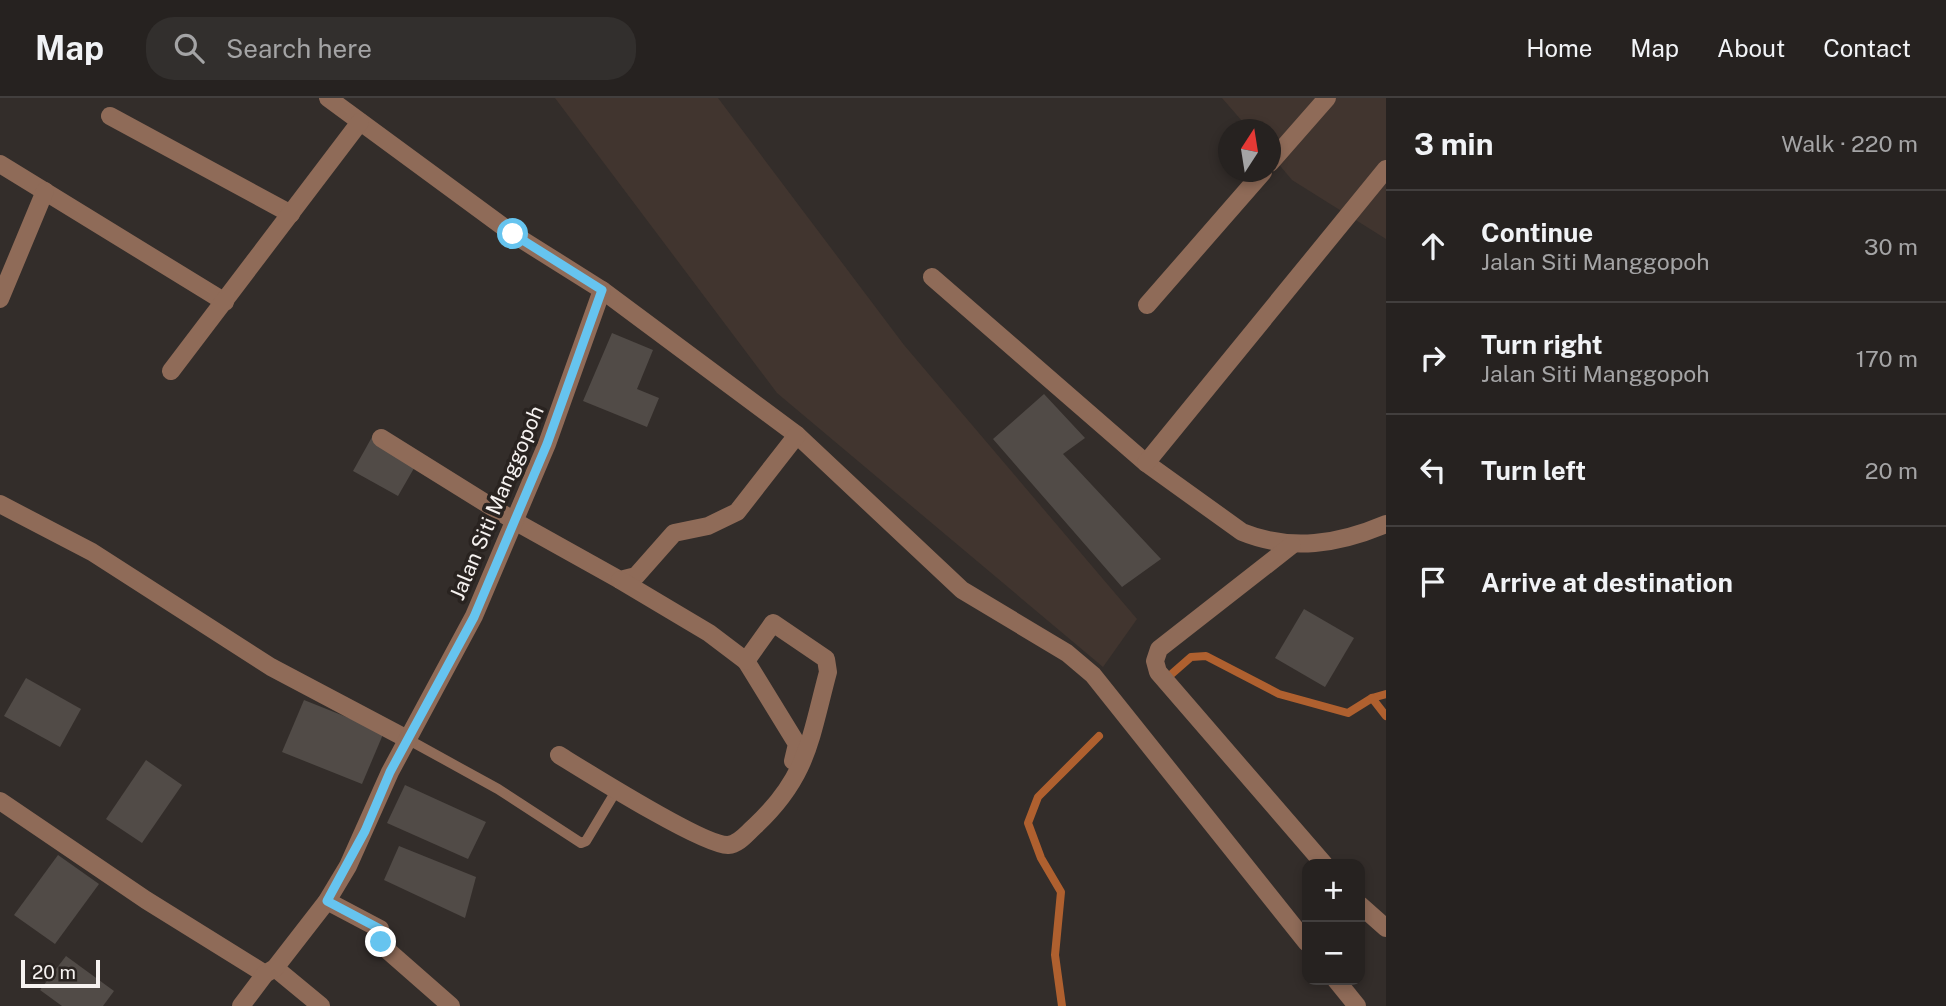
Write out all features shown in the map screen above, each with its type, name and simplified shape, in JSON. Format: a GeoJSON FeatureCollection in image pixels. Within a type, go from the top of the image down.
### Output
{"type":"FeatureCollection","features":[{"type":"Feature","properties":{"kind":"street"},"geometry":{"type":"LineString","coordinates":[[328,98],[513,234],[602,290],[797,435],[962,590],[1066,653],[1093,675],[1302,937]]}},
{"type":"Feature","properties":{"kind":"street"},"geometry":{"type":"LineString","coordinates":[[1281,150],[1327,98]]}},
{"type":"Feature","properties":{"kind":"street"},"geometry":{"type":"LineString","coordinates":[[110,116],[291,214]]}},
{"type":"Feature","properties":{"kind":"street"},"geometry":{"type":"LineString","coordinates":[[172,371],[360,122]]}},
{"type":"Feature","properties":{"kind":"street"},"geometry":{"type":"LineString","coordinates":[[0,164],[225,302]]}},
{"type":"Feature","properties":{"kind":"street"},"geometry":{"type":"LineString","coordinates":[[1146,463],[1386,169]]}},
{"type":"Feature","properties":{"kind":"street"},"geometry":{"type":"LineString","coordinates":[[1147,305],[1254,182]]}},
{"type":"Feature","properties":{"kind":"street"},"geometry":{"type":"LineString","coordinates":[[0,299],[44,191]]}},
{"type":"Feature","properties":{"kind":"street"},"geometry":{"type":"LineString","coordinates":[[932,277],[1146,463],[1242,532],[1260,540],[1293,545],[1328,543],[1361,535],[1386,524]]}},
{"type":"Feature","properties":{"kind":"street","name":"Jalan Siti Manggopoh"},"geometry":{"type":"LineString","coordinates":[[241,1006],[327,901],[365,831],[390,772],[474,617],[516,522],[576,368],[602,290]]}},
{"type":"Feature","properties":{"kind":"street"},"geometry":{"type":"LineString","coordinates":[[620,580],[636,576],[674,533],[708,526],[737,512],[797,435]]}},
{"type":"Feature","properties":{"kind":"street"},"geometry":{"type":"LineString","coordinates":[[381,438],[516,522],[709,633],[746,661],[797,744],[793,761]]}},
{"type":"Feature","properties":{"kind":"street"},"geometry":{"type":"LineString","coordinates":[[0,504],[84,547],[271,667],[409,740]]}},
{"type":"Feature","properties":{"kind":"street"},"geometry":{"type":"LineString","coordinates":[[1293,545],[1159,649],[1155,661],[1158,671],[1320,859]]}},
{"type":"Feature","properties":{"kind":"street"},"geometry":{"type":"LineString","coordinates":[[559,755],[616,791],[718,843],[737,843],[764,817],[803,765],[828,665],[818,652],[773,623],[746,661]]}},
{"type":"Feature","properties":{"kind":"street"},"geometry":{"type":"LineString","coordinates":[[0,801],[146,900],[270,971],[321,1006]]}},
{"type":"Feature","properties":{"kind":"street"},"geometry":{"type":"LineString","coordinates":[[327,901],[380,929],[381,942],[386,949],[451,1006]]}},
{"type":"Feature","properties":{"kind":"street"},"geometry":{"type":"LineString","coordinates":[[1365,910],[1386,929]]}},
{"type":"Feature","properties":{"kind":"street"},"geometry":{"type":"LineString","coordinates":[[1340,985],[1357,1006]]}},
{"type":"Feature","properties":{"kind":"lane"},"geometry":{"type":"LineString","coordinates":[[409,740],[498,789],[581,843],[586,841],[616,791]]}},
{"type":"Feature","properties":{"kind":"shaded area"},"geometry":{"type":"Polygon","coordinates":[[[555,98],[718,98],[904,345],[1137,619],[1103,667],[777,393],[555,98]]]}},
{"type":"Feature","properties":{"kind":"shaded area"},"geometry":{"type":"Polygon","coordinates":[[[1222,98],[1386,98],[1386,239],[1292,180],[1281,167],[1281,119],[1240,119],[1222,98]]]}},
{"type":"Feature","properties":{"kind":"building"},"geometry":{"type":"Polygon","coordinates":[[[612,333],[653,350],[637,389],[659,398],[647,427],[583,401],[612,333]]]}},
{"type":"Feature","properties":{"kind":"building"},"geometry":{"type":"Polygon","coordinates":[[[1044,394],[1085,438],[1063,454],[1161,559],[1122,587],[993,439],[1044,394]]]}},
{"type":"Feature","properties":{"kind":"building"},"geometry":{"type":"Polygon","coordinates":[[[372,437],[417,463],[398,496],[353,471],[372,437]]]}},
{"type":"Feature","properties":{"kind":"building"},"geometry":{"type":"Polygon","coordinates":[[[1304,609],[1354,638],[1325,687],[1275,658],[1304,609]]]}},
{"type":"Feature","properties":{"kind":"building"},"geometry":{"type":"Polygon","coordinates":[[[26,678],[81,709],[60,747],[4,716],[26,678]]]}},
{"type":"Feature","properties":{"kind":"building"},"geometry":{"type":"Polygon","coordinates":[[[304,700],[384,732],[362,784],[282,752],[304,700]]]}},
{"type":"Feature","properties":{"kind":"building"},"geometry":{"type":"Polygon","coordinates":[[[146,760],[182,785],[142,843],[106,819],[146,760]]]}},
{"type":"Feature","properties":{"kind":"building"},"geometry":{"type":"Polygon","coordinates":[[[405,785],[486,822],[468,859],[387,823],[405,785]]]}},
{"type":"Feature","properties":{"kind":"building"},"geometry":{"type":"Polygon","coordinates":[[[399,846],[476,877],[465,918],[384,880],[399,846]]]}},
{"type":"Feature","properties":{"kind":"building"},"geometry":{"type":"Polygon","coordinates":[[[58,855],[99,884],[55,944],[14,915],[58,855]]]}},
{"type":"Feature","properties":{"kind":"building"},"geometry":{"type":"Polygon","coordinates":[[[66,956],[114,991],[103,1006],[62,1006],[40,990],[66,956]]]}},
{"type":"Feature","properties":{"kind":"waterway"},"geometry":{"type":"LineString","coordinates":[[1167,678],[1191,657],[1206,656],[1279,694],[1348,713],[1372,698],[1386,694]]}},
{"type":"Feature","properties":{"kind":"waterway"},"geometry":{"type":"LineString","coordinates":[[1372,698],[1386,716]]}},
{"type":"Feature","properties":{"kind":"waterway"},"geometry":{"type":"LineString","coordinates":[[1062,1006],[1055,955],[1061,892],[1041,858],[1028,823],[1038,797],[1099,736]]}},
{"type":"Feature","properties":{"kind":"route"},"geometry":{"type":"LineString","coordinates":[[381,942],[380,929],[327,901],[348,866],[390,772],[474,617],[547,444],[602,290],[513,234]]}}]}
